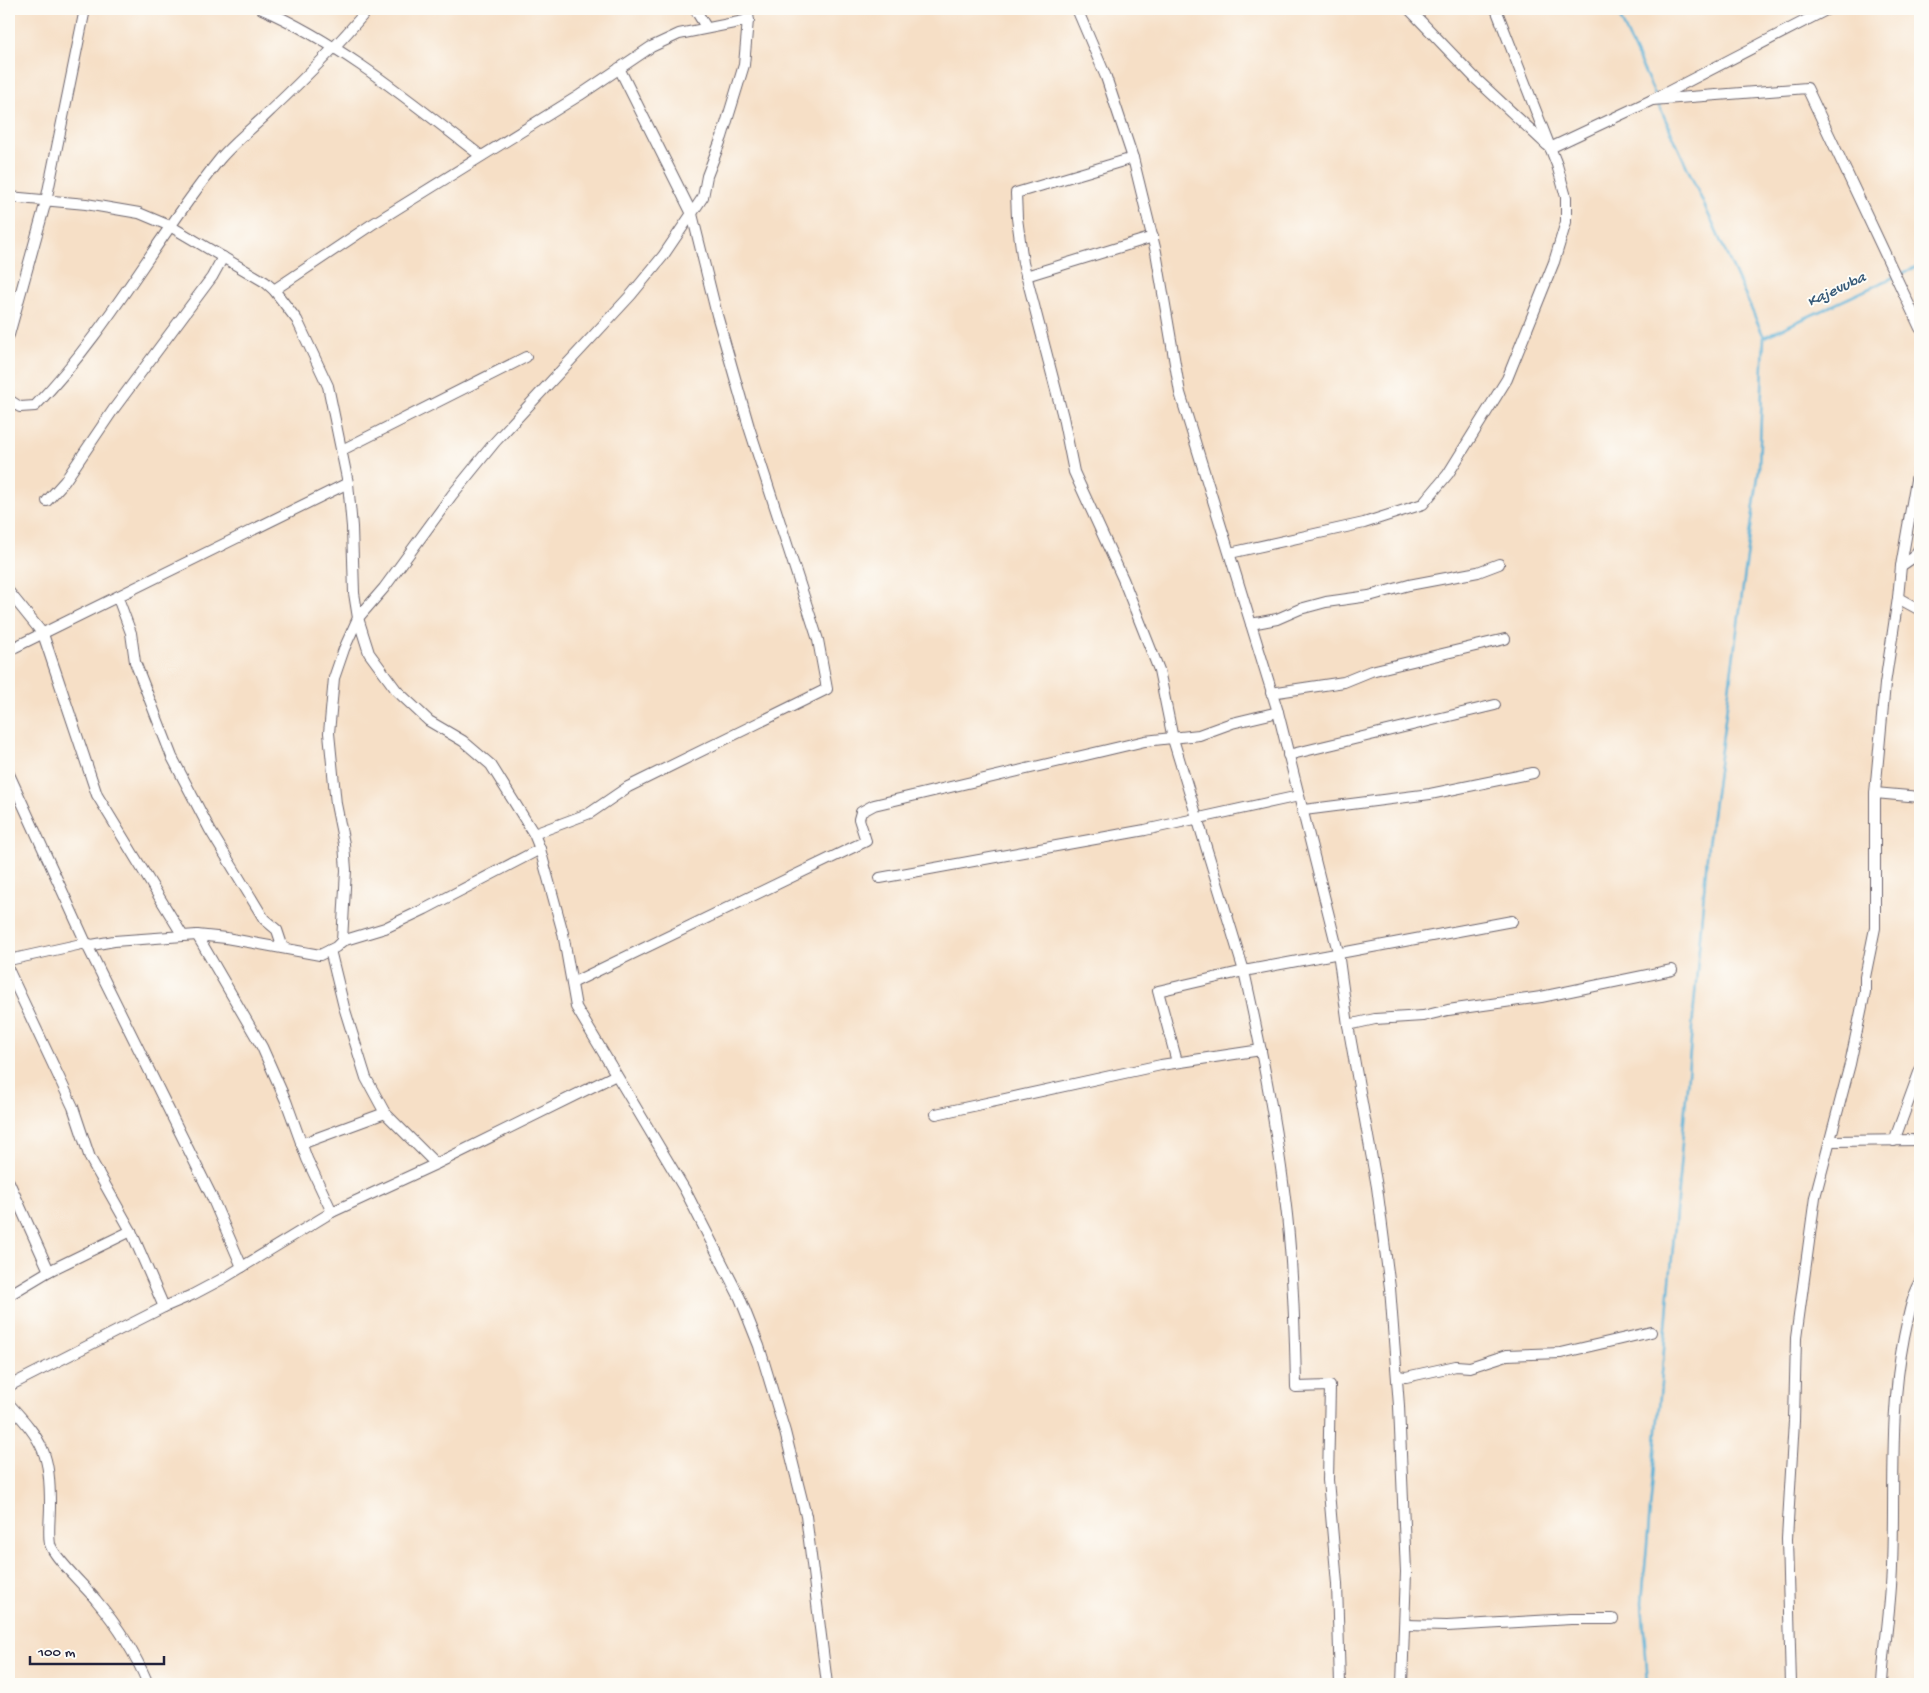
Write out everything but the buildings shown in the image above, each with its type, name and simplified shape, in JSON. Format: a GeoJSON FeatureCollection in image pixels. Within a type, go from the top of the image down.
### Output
{"type":"FeatureCollection","features":[{"type":"Feature","properties":{"kind":"street"},"geometry":{"type":"LineString","coordinates":[[9,335],[46,201],[86,9]]}},
{"type":"Feature","properties":{"kind":"street"},"geometry":{"type":"LineString","coordinates":[[262,9],[297,24],[334,48],[481,156]]}},
{"type":"Feature","properties":{"kind":"street"},"geometry":{"type":"LineString","coordinates":[[9,400],[20,407],[35,406],[47,393],[72,365],[100,328],[170,226],[221,158],[334,48],[368,9]]}},
{"type":"Feature","properties":{"kind":"street"},"geometry":{"type":"LineString","coordinates":[[695,9],[706,27]]}},
{"type":"Feature","properties":{"kind":"street"},"geometry":{"type":"LineString","coordinates":[[342,941],[346,870],[344,844],[336,804],[329,733],[334,678],[358,618],[384,588],[477,465],[632,295],[663,256],[703,197],[707,176],[722,137],[744,65],[749,9]]}},
{"type":"Feature","properties":{"kind":"street"},"geometry":{"type":"LineString","coordinates":[[1077,9],[1106,77],[1133,158],[1152,237],[1180,393],[1191,435],[1230,553],[1278,712],[1338,952],[1348,1025],[1377,1187],[1390,1288],[1397,1376],[1406,1564],[1402,1684]]}},
{"type":"Feature","properties":{"kind":"street"},"geometry":{"type":"LineString","coordinates":[[1409,9],[1470,73],[1550,148]]}},
{"type":"Feature","properties":{"kind":"street"},"geometry":{"type":"LineString","coordinates":[[1230,553],[1364,523],[1423,504],[1435,492],[1507,379],[1554,262],[1566,222],[1566,197],[1550,148],[1496,9]]}},
{"type":"Feature","properties":{"kind":"street"},"geometry":{"type":"LineString","coordinates":[[1550,148],[1652,100],[1828,9]]}},
{"type":"Feature","properties":{"kind":"street"},"geometry":{"type":"LineString","coordinates":[[274,290],[371,225],[580,95],[650,47],[679,34],[748,20]]}},
{"type":"Feature","properties":{"kind":"street"},"geometry":{"type":"LineString","coordinates":[[534,834],[590,813],[628,787],[826,689],[818,640],[749,427],[717,315],[692,214],[619,68]]}},
{"type":"Feature","properties":{"kind":"street"},"geometry":{"type":"LineString","coordinates":[[1652,100],[1806,88],[1920,328]]}},
{"type":"Feature","properties":{"kind":"street"},"geometry":{"type":"LineString","coordinates":[[1133,158],[1016,193],[1018,232],[1026,276],[1063,417],[1074,472],[1147,637],[1161,678],[1173,739],[1244,971],[1261,1050],[1286,1214],[1294,1304],[1296,1387],[1330,1386],[1328,1480],[1337,1584],[1340,1684]]}},
{"type":"Feature","properties":{"kind":"street"},"geometry":{"type":"LineString","coordinates":[[9,197],[106,206],[139,213],[170,226],[252,273],[274,290],[297,320],[328,386],[342,450],[348,484],[352,527],[354,593],[358,618],[369,652],[397,691],[430,722],[463,741],[491,764],[534,834],[540,849],[563,933],[576,1007],[685,1190],[740,1298],[759,1346],[785,1432],[806,1516],[827,1684]]}},
{"type":"Feature","properties":{"kind":"street"},"geometry":{"type":"LineString","coordinates":[[1026,276],[1152,237]]}},
{"type":"Feature","properties":{"kind":"street"},"geometry":{"type":"LineString","coordinates":[[47,501],[65,481],[113,410],[212,277],[223,257]]}},
{"type":"Feature","properties":{"kind":"street"},"geometry":{"type":"LineString","coordinates":[[342,450],[526,357]]}},
{"type":"Feature","properties":{"kind":"street"},"geometry":{"type":"LineString","coordinates":[[1791,1684],[1787,1539],[1794,1421],[1796,1338],[1815,1196],[1850,1064],[1865,992],[1865,977],[1875,928],[1875,793],[1885,684],[1901,566],[1918,481],[1920,459]]}},
{"type":"Feature","properties":{"kind":"street"},"geometry":{"type":"LineString","coordinates":[[9,650],[91,608],[118,598],[348,484]]}},
{"type":"Feature","properties":{"kind":"street"},"geometry":{"type":"LineString","coordinates":[[1901,566],[1914,557],[1920,547]]}},
{"type":"Feature","properties":{"kind":"street"},"geometry":{"type":"LineString","coordinates":[[1251,624],[1277,619],[1300,609],[1326,602],[1369,596],[1409,585],[1478,572],[1499,564]]}},
{"type":"Feature","properties":{"kind":"street"},"geometry":{"type":"LineString","coordinates":[[9,592],[42,634],[97,795],[183,936]]}},
{"type":"Feature","properties":{"kind":"street"},"geometry":{"type":"LineString","coordinates":[[118,598],[132,633],[136,662],[150,705],[162,726],[172,757],[215,839],[264,919],[277,930],[283,948]]}},
{"type":"Feature","properties":{"kind":"street"},"geometry":{"type":"LineString","coordinates":[[1898,598],[1920,610]]}},
{"type":"Feature","properties":{"kind":"street"},"geometry":{"type":"LineString","coordinates":[[1271,693],[1344,682],[1371,671],[1505,639]]}},
{"type":"Feature","properties":{"kind":"street"},"geometry":{"type":"LineString","coordinates":[[1288,755],[1495,705]]}},
{"type":"Feature","properties":{"kind":"street"},"geometry":{"type":"LineString","coordinates":[[572,983],[866,841],[859,819],[861,812],[874,805],[1146,741],[1199,735],[1232,723],[1278,712]]}},
{"type":"Feature","properties":{"kind":"street"},"geometry":{"type":"LineString","coordinates":[[1304,810],[1430,794],[1533,773]]}},
{"type":"Feature","properties":{"kind":"street"},"geometry":{"type":"LineString","coordinates":[[9,774],[86,943],[211,1195],[242,1267]]}},
{"type":"Feature","properties":{"kind":"street"},"geometry":{"type":"LineString","coordinates":[[1875,793],[1920,797]]}},
{"type":"Feature","properties":{"kind":"street"},"geometry":{"type":"LineString","coordinates":[[880,878],[1198,818],[1299,796]]}},
{"type":"Feature","properties":{"kind":"street"},"geometry":{"type":"LineString","coordinates":[[9,960],[86,943],[92,945],[114,941],[183,936],[197,936],[320,955],[342,941],[385,928],[425,909],[540,849]]}},
{"type":"Feature","properties":{"kind":"street"},"geometry":{"type":"LineString","coordinates":[[1177,1062],[1158,991],[1338,952],[1512,921]]}},
{"type":"Feature","properties":{"kind":"street"},"geometry":{"type":"LineString","coordinates":[[197,936],[262,1047],[286,1101],[301,1144],[332,1212]]}},
{"type":"Feature","properties":{"kind":"street"},"geometry":{"type":"LineString","coordinates":[[330,950],[355,1045],[366,1078],[385,1113],[436,1164]]}},
{"type":"Feature","properties":{"kind":"street"},"geometry":{"type":"LineString","coordinates":[[1348,1025],[1374,1020],[1423,1016],[1448,1010],[1541,997],[1588,985],[1672,970]]}},
{"type":"Feature","properties":{"kind":"street"},"geometry":{"type":"LineString","coordinates":[[9,971],[73,1106],[90,1158],[131,1232],[164,1307]]}},
{"type":"Feature","properties":{"kind":"street"},"geometry":{"type":"LineString","coordinates":[[936,1114],[1177,1062],[1261,1050]]}},
{"type":"Feature","properties":{"kind":"street"},"geometry":{"type":"LineString","coordinates":[[1894,1140],[1920,1070]]}},
{"type":"Feature","properties":{"kind":"street"},"geometry":{"type":"LineString","coordinates":[[9,1386],[164,1307],[192,1295],[332,1212],[436,1164],[616,1075]]}},
{"type":"Feature","properties":{"kind":"street"},"geometry":{"type":"LineString","coordinates":[[301,1144],[385,1113]]}},
{"type":"Feature","properties":{"kind":"street"},"geometry":{"type":"LineString","coordinates":[[1830,1141],[1920,1140]]}},
{"type":"Feature","properties":{"kind":"street"},"geometry":{"type":"LineString","coordinates":[[9,1182],[49,1271]]}},
{"type":"Feature","properties":{"kind":"street"},"geometry":{"type":"LineString","coordinates":[[9,1295],[49,1271],[131,1232]]}},
{"type":"Feature","properties":{"kind":"street"},"geometry":{"type":"LineString","coordinates":[[1882,1684],[1892,1568],[1893,1437],[1897,1373],[1908,1316],[1920,1283]]}},
{"type":"Feature","properties":{"kind":"street"},"geometry":{"type":"LineString","coordinates":[[1397,1376],[1406,1377],[1456,1366],[1470,1366],[1507,1355],[1561,1353],[1651,1332]]}},
{"type":"Feature","properties":{"kind":"street"},"geometry":{"type":"LineString","coordinates":[[9,1404],[34,1431],[46,1456],[50,1482],[50,1544],[57,1556],[97,1600],[115,1626],[148,1684]]}},
{"type":"Feature","properties":{"kind":"street"},"geometry":{"type":"LineString","coordinates":[[1405,1625],[1447,1626],[1571,1619],[1613,1619]]}},
{"type":"Feature","properties":{"kind":"waterway"},"geometry":{"type":"LineString","coordinates":[[1616,9],[1655,95]]}},
{"type":"Feature","properties":{"kind":"waterway"},"geometry":{"type":"LineString","coordinates":[[1648,1684],[1642,1602],[1708,845],[1759,469],[1764,337],[1658,103]]}},
{"type":"Feature","properties":{"kind":"waterway","name":"Kajevuba"},"geometry":{"type":"LineString","coordinates":[[1899,275],[1920,265]]}},
{"type":"Feature","properties":{"kind":"waterway","name":"Kajevuba"},"geometry":{"type":"LineString","coordinates":[[1764,337],[1894,277]]}}]}
